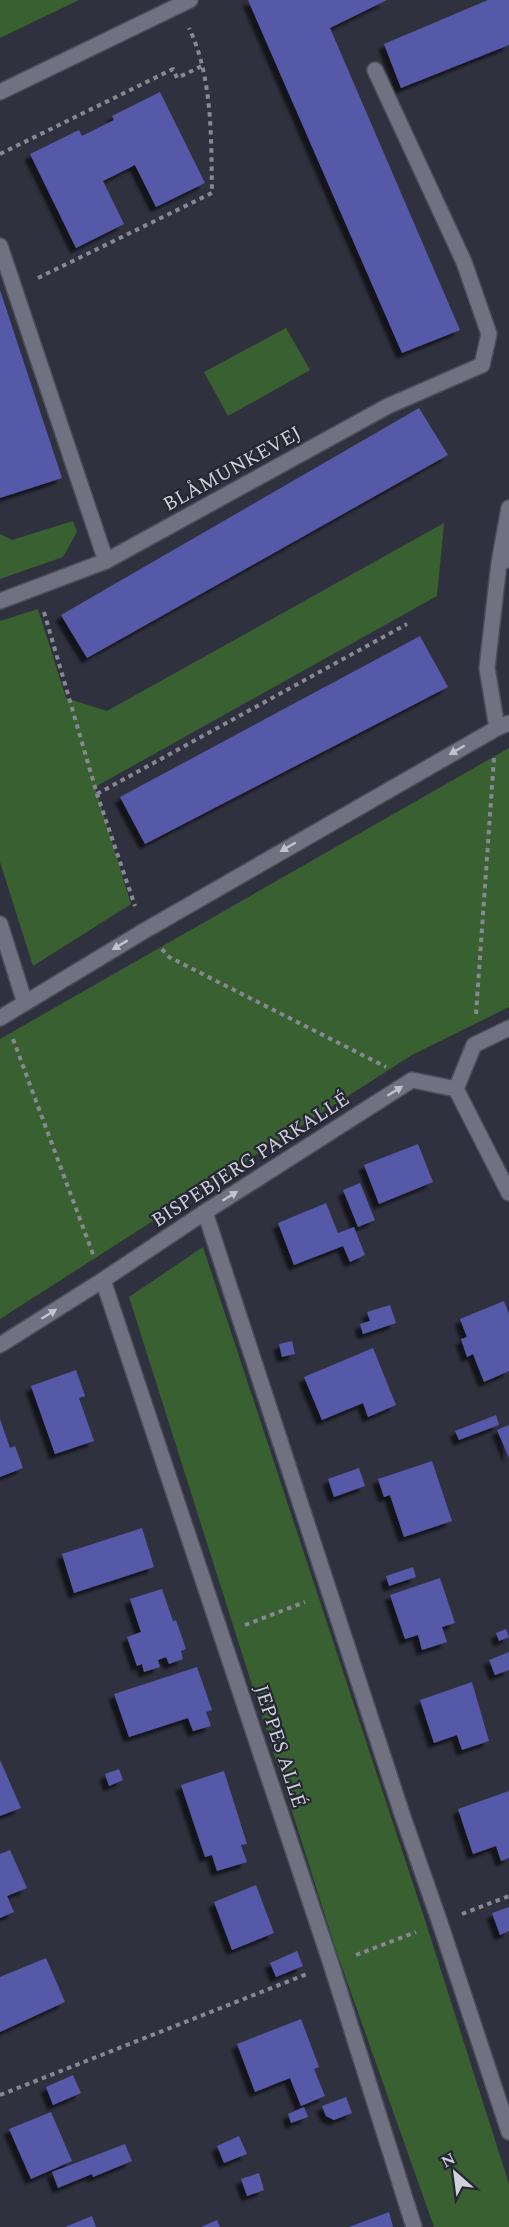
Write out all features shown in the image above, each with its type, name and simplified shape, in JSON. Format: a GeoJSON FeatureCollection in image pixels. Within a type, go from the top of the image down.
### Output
{"type":"FeatureCollection","features":[{"type":"Feature","properties":{"kind":"street"},"geometry":{"type":"LineString","coordinates":[[0,92],[184,3]]}},
{"type":"Feature","properties":{"kind":"street","name":"BLÅMUNKEVEJ"},"geometry":{"type":"LineString","coordinates":[[0,601],[106,561],[388,406],[482,365],[489,334],[464,262],[375,70]]}},
{"type":"Feature","properties":{"kind":"street"},"geometry":{"type":"LineString","coordinates":[[0,246],[106,561]]}},
{"type":"Feature","properties":{"kind":"street"},"geometry":{"type":"LineString","coordinates":[[2,1017],[144,931],[503,725],[487,668],[504,561],[509,508]]}},
{"type":"Feature","properties":{"kind":"street"},"geometry":{"type":"LineString","coordinates":[[0,924],[25,1003]]}},
{"type":"Feature","properties":{"kind":"street"},"geometry":{"type":"LineString","coordinates":[[509,1028],[474,1046],[456,1089],[509,1193]]}},
{"type":"Feature","properties":{"kind":"street"},"geometry":{"type":"LineString","coordinates":[[412,1080],[456,1089]]}},
{"type":"Feature","properties":{"kind":"street","name":"BISPEBJERG PARKALLÉ"},"geometry":{"type":"LineString","coordinates":[[0,1345],[412,1080]]}},
{"type":"Feature","properties":{"kind":"street"},"geometry":{"type":"LineString","coordinates":[[205,1212],[402,1815],[509,2132]]}},
{"type":"Feature","properties":{"kind":"street","name":"JEPPES ALLÉ"},"geometry":{"type":"LineString","coordinates":[[103,1280],[331,1964],[414,2227]]}},
{"type":"Feature","properties":{"kind":"path"},"geometry":{"type":"LineString","coordinates":[[15,289],[212,193],[210,126],[202,66],[184,3]]}},
{"type":"Feature","properties":{"kind":"path"},"geometry":{"type":"LineString","coordinates":[[0,154],[173,69],[177,78],[202,66]]}},
{"type":"Feature","properties":{"kind":"path"},"geometry":{"type":"LineString","coordinates":[[37,588],[97,794],[144,931],[169,957],[412,1080]]}},
{"type":"Feature","properties":{"kind":"path"},"geometry":{"type":"LineString","coordinates":[[97,794],[407,624]]}},
{"type":"Feature","properties":{"kind":"path"},"geometry":{"type":"LineString","coordinates":[[474,1046],[503,725]]}},
{"type":"Feature","properties":{"kind":"path"},"geometry":{"type":"LineString","coordinates":[[2,1017],[103,1280]]}},
{"type":"Feature","properties":{"kind":"path"},"geometry":{"type":"LineString","coordinates":[[222,1634],[329,1593]]}},
{"type":"Feature","properties":{"kind":"path"},"geometry":{"type":"LineString","coordinates":[[0,2095],[509,1896]]}},
{"type":"Feature","properties":{"kind":"green space"},"geometry":{"type":"Polygon","coordinates":[[[0,0],[79,0],[0,38],[0,0]]]}},
{"type":"Feature","properties":{"kind":"green space"},"geometry":{"type":"Polygon","coordinates":[[[286,328],[310,370],[228,416],[204,372],[286,328]]]}},
{"type":"Feature","properties":{"kind":"green space"},"geometry":{"type":"Polygon","coordinates":[[[73,521],[77,532],[63,557],[0,579],[0,534],[12,540],[73,521]]]}},
{"type":"Feature","properties":{"kind":"green space"},"geometry":{"type":"Polygon","coordinates":[[[444,523],[437,596],[95,787],[131,904],[33,966],[0,862],[0,621],[38,609],[66,698],[107,711],[444,523]]]}},
{"type":"Feature","properties":{"kind":"green space"},"geometry":{"type":"Polygon","coordinates":[[[509,748],[509,1007],[412,1055],[0,1319],[0,1039],[509,748]]]}},
{"type":"Feature","properties":{"kind":"green space"},"geometry":{"type":"Polygon","coordinates":[[[203,1247],[423,1914],[509,2184],[509,2227],[434,2227],[336,1950],[129,1297],[203,1247]]]}},
{"type":"Feature","properties":{"kind":"building"},"geometry":{"type":"Polygon","coordinates":[[[248,0],[387,0],[330,28],[460,330],[402,353],[248,0]]]}},
{"type":"Feature","properties":{"kind":"building"},"geometry":{"type":"Polygon","coordinates":[[[488,0],[509,0],[509,45],[401,88],[384,44],[488,0]]]}},
{"type":"Feature","properties":{"kind":"building"},"geometry":{"type":"Polygon","coordinates":[[[160,92],[205,183],[156,207],[135,165],[103,181],[124,224],[76,248],[30,154],[79,130],[82,136],[114,120],[112,116],[160,92]]]}},
{"type":"Feature","properties":{"kind":"building"},"geometry":{"type":"Polygon","coordinates":[[[0,290],[62,478],[0,498],[0,290]]]}},
{"type":"Feature","properties":{"kind":"building"},"geometry":{"type":"Polygon","coordinates":[[[419,408],[448,455],[87,658],[61,615],[419,408]]]}},
{"type":"Feature","properties":{"kind":"building"},"geometry":{"type":"Polygon","coordinates":[[[420,636],[448,687],[145,844],[120,797],[420,636]]]}},
{"type":"Feature","properties":{"kind":"building"},"geometry":{"type":"Polygon","coordinates":[[[418,1144],[433,1182],[379,1204],[364,1165],[418,1144]]]}},
{"type":"Feature","properties":{"kind":"building"},"geometry":{"type":"Polygon","coordinates":[[[360,1183],[375,1220],[358,1227],[343,1190],[360,1183]]]}},
{"type":"Feature","properties":{"kind":"building"},"geometry":{"type":"Polygon","coordinates":[[[326,1203],[338,1233],[354,1227],[365,1255],[350,1262],[343,1246],[294,1265],[278,1223],[326,1203]]]}},
{"type":"Feature","properties":{"kind":"building"},"geometry":{"type":"Polygon","coordinates":[[[504,1301],[509,1314],[509,1371],[484,1382],[473,1354],[467,1357],[461,1339],[467,1337],[460,1319],[504,1301]]]}},
{"type":"Feature","properties":{"kind":"building"},"geometry":{"type":"Polygon","coordinates":[[[390,1305],[396,1323],[363,1334],[360,1324],[370,1321],[367,1312],[390,1305]]]}},
{"type":"Feature","properties":{"kind":"building"},"geometry":{"type":"Polygon","coordinates":[[[292,1341],[295,1354],[282,1357],[279,1344],[292,1341]]]}},
{"type":"Feature","properties":{"kind":"building"},"geometry":{"type":"Polygon","coordinates":[[[373,1348],[396,1405],[368,1417],[363,1403],[322,1420],[304,1377],[373,1348]]]}},
{"type":"Feature","properties":{"kind":"building"},"geometry":{"type":"Polygon","coordinates":[[[76,1370],[85,1396],[79,1398],[94,1441],[55,1454],[31,1386],[76,1370]]]}},
{"type":"Feature","properties":{"kind":"building"},"geometry":{"type":"Polygon","coordinates":[[[496,1415],[499,1425],[459,1440],[455,1431],[496,1415]]]}},
{"type":"Feature","properties":{"kind":"building"},"geometry":{"type":"Polygon","coordinates":[[[0,1419],[10,1448],[15,1446],[23,1468],[0,1477],[0,1419]]]}},
{"type":"Feature","properties":{"kind":"building"},"geometry":{"type":"Polygon","coordinates":[[[509,1425],[509,1458],[497,1430],[509,1425]]]}},
{"type":"Feature","properties":{"kind":"building"},"geometry":{"type":"Polygon","coordinates":[[[432,1461],[452,1521],[404,1537],[390,1495],[384,1497],[378,1479],[432,1461]]]}},
{"type":"Feature","properties":{"kind":"building"},"geometry":{"type":"Polygon","coordinates":[[[359,1468],[365,1486],[334,1497],[328,1479],[359,1468]]]}},
{"type":"Feature","properties":{"kind":"building"},"geometry":{"type":"Polygon","coordinates":[[[142,1528],[154,1567],[74,1593],[62,1554],[142,1528]]]}},
{"type":"Feature","properties":{"kind":"building"},"geometry":{"type":"Polygon","coordinates":[[[413,1567],[416,1577],[389,1586],[386,1576],[413,1567]]]}},
{"type":"Feature","properties":{"kind":"building"},"geometry":{"type":"Polygon","coordinates":[[[440,1578],[455,1623],[442,1627],[447,1642],[422,1650],[418,1635],[405,1639],[390,1595],[440,1578]]]}},
{"type":"Feature","properties":{"kind":"building"},"geometry":{"type":"Polygon","coordinates":[[[162,1589],[186,1649],[181,1651],[183,1659],[169,1664],[166,1657],[158,1660],[160,1667],[144,1672],[142,1664],[137,1666],[127,1637],[141,1632],[130,1599],[162,1589]]]}},
{"type":"Feature","properties":{"kind":"building"},"geometry":{"type":"Polygon","coordinates":[[[506,1629],[509,1637],[499,1641],[496,1633],[506,1629]]]}},
{"type":"Feature","properties":{"kind":"building"},"geometry":{"type":"Polygon","coordinates":[[[509,1652],[509,1670],[495,1675],[489,1660],[509,1652]]]}},
{"type":"Feature","properties":{"kind":"building"},"geometry":{"type":"Polygon","coordinates":[[[197,1667],[212,1710],[206,1712],[211,1726],[193,1731],[188,1718],[129,1737],[114,1694],[197,1667]]]}},
{"type":"Feature","properties":{"kind":"building"},"geometry":{"type":"Polygon","coordinates":[[[472,1682],[489,1741],[462,1750],[457,1735],[434,1743],[420,1700],[472,1682]]]}},
{"type":"Feature","properties":{"kind":"building"},"geometry":{"type":"Polygon","coordinates":[[[0,1760],[21,1808],[0,1816],[0,1760]]]}},
{"type":"Feature","properties":{"kind":"building"},"geometry":{"type":"Polygon","coordinates":[[[119,1769],[123,1780],[109,1786],[105,1774],[119,1769]]]}},
{"type":"Feature","properties":{"kind":"building"},"geometry":{"type":"Polygon","coordinates":[[[224,1771],[247,1844],[241,1845],[247,1862],[217,1871],[212,1855],[205,1857],[181,1785],[224,1771]]]}},
{"type":"Feature","properties":{"kind":"building"},"geometry":{"type":"Polygon","coordinates":[[[509,1791],[509,1858],[501,1861],[496,1846],[473,1854],[458,1809],[509,1791]]]}},
{"type":"Feature","properties":{"kind":"building"},"geometry":{"type":"Polygon","coordinates":[[[10,1850],[27,1888],[7,1896],[14,1912],[0,1918],[0,1854],[10,1850]]]}},
{"type":"Feature","properties":{"kind":"building"},"geometry":{"type":"Polygon","coordinates":[[[256,1885],[274,1933],[232,1950],[214,1902],[256,1885]]]}},
{"type":"Feature","properties":{"kind":"building"},"geometry":{"type":"Polygon","coordinates":[[[509,1907],[509,1931],[500,1935],[492,1913],[509,1907]]]}},
{"type":"Feature","properties":{"kind":"building"},"geometry":{"type":"Polygon","coordinates":[[[297,1951],[303,1966],[276,1977],[270,1963],[297,1951]]]}},
{"type":"Feature","properties":{"kind":"building"},"geometry":{"type":"Polygon","coordinates":[[[46,1958],[65,2002],[0,2032],[0,1977],[46,1958]]]}},
{"type":"Feature","properties":{"kind":"building"},"geometry":{"type":"Polygon","coordinates":[[[301,2019],[319,2067],[314,2069],[325,2096],[301,2106],[290,2078],[255,2092],[237,2044],[301,2019]]]}},
{"type":"Feature","properties":{"kind":"building"},"geometry":{"type":"Polygon","coordinates":[[[73,2075],[81,2093],[53,2105],[46,2087],[73,2075]]]}},
{"type":"Feature","properties":{"kind":"building"},"geometry":{"type":"Polygon","coordinates":[[[346,2097],[352,2113],[334,2120],[326,2116],[322,2106],[346,2097]]]}},
{"type":"Feature","properties":{"kind":"building"},"geometry":{"type":"Polygon","coordinates":[[[304,2107],[308,2117],[291,2123],[288,2114],[304,2107]]]}},
{"type":"Feature","properties":{"kind":"building"},"geometry":{"type":"Polygon","coordinates":[[[51,2112],[72,2161],[31,2179],[9,2129],[51,2112]]]}},
{"type":"Feature","properties":{"kind":"building"},"geometry":{"type":"Polygon","coordinates":[[[239,2136],[247,2154],[224,2163],[217,2146],[239,2136]]]}},
{"type":"Feature","properties":{"kind":"building"},"geometry":{"type":"Polygon","coordinates":[[[125,2144],[132,2161],[58,2188],[52,2172],[125,2144]]]}},
{"type":"Feature","properties":{"kind":"building"},"geometry":{"type":"Polygon","coordinates":[[[259,2173],[264,2190],[247,2196],[241,2179],[259,2173]]]}},
{"type":"Feature","properties":{"kind":"building"},"geometry":{"type":"Polygon","coordinates":[[[389,2212],[393,2227],[349,2227],[389,2212]]]}},
{"type":"Feature","properties":{"kind":"building"},"geometry":{"type":"Polygon","coordinates":[[[92,2216],[96,2227],[65,2227],[92,2216]]]}},
{"type":"Feature","properties":{"kind":"building"},"geometry":{"type":"Polygon","coordinates":[[[217,2220],[220,2227],[201,2227],[217,2220]]]}}]}
